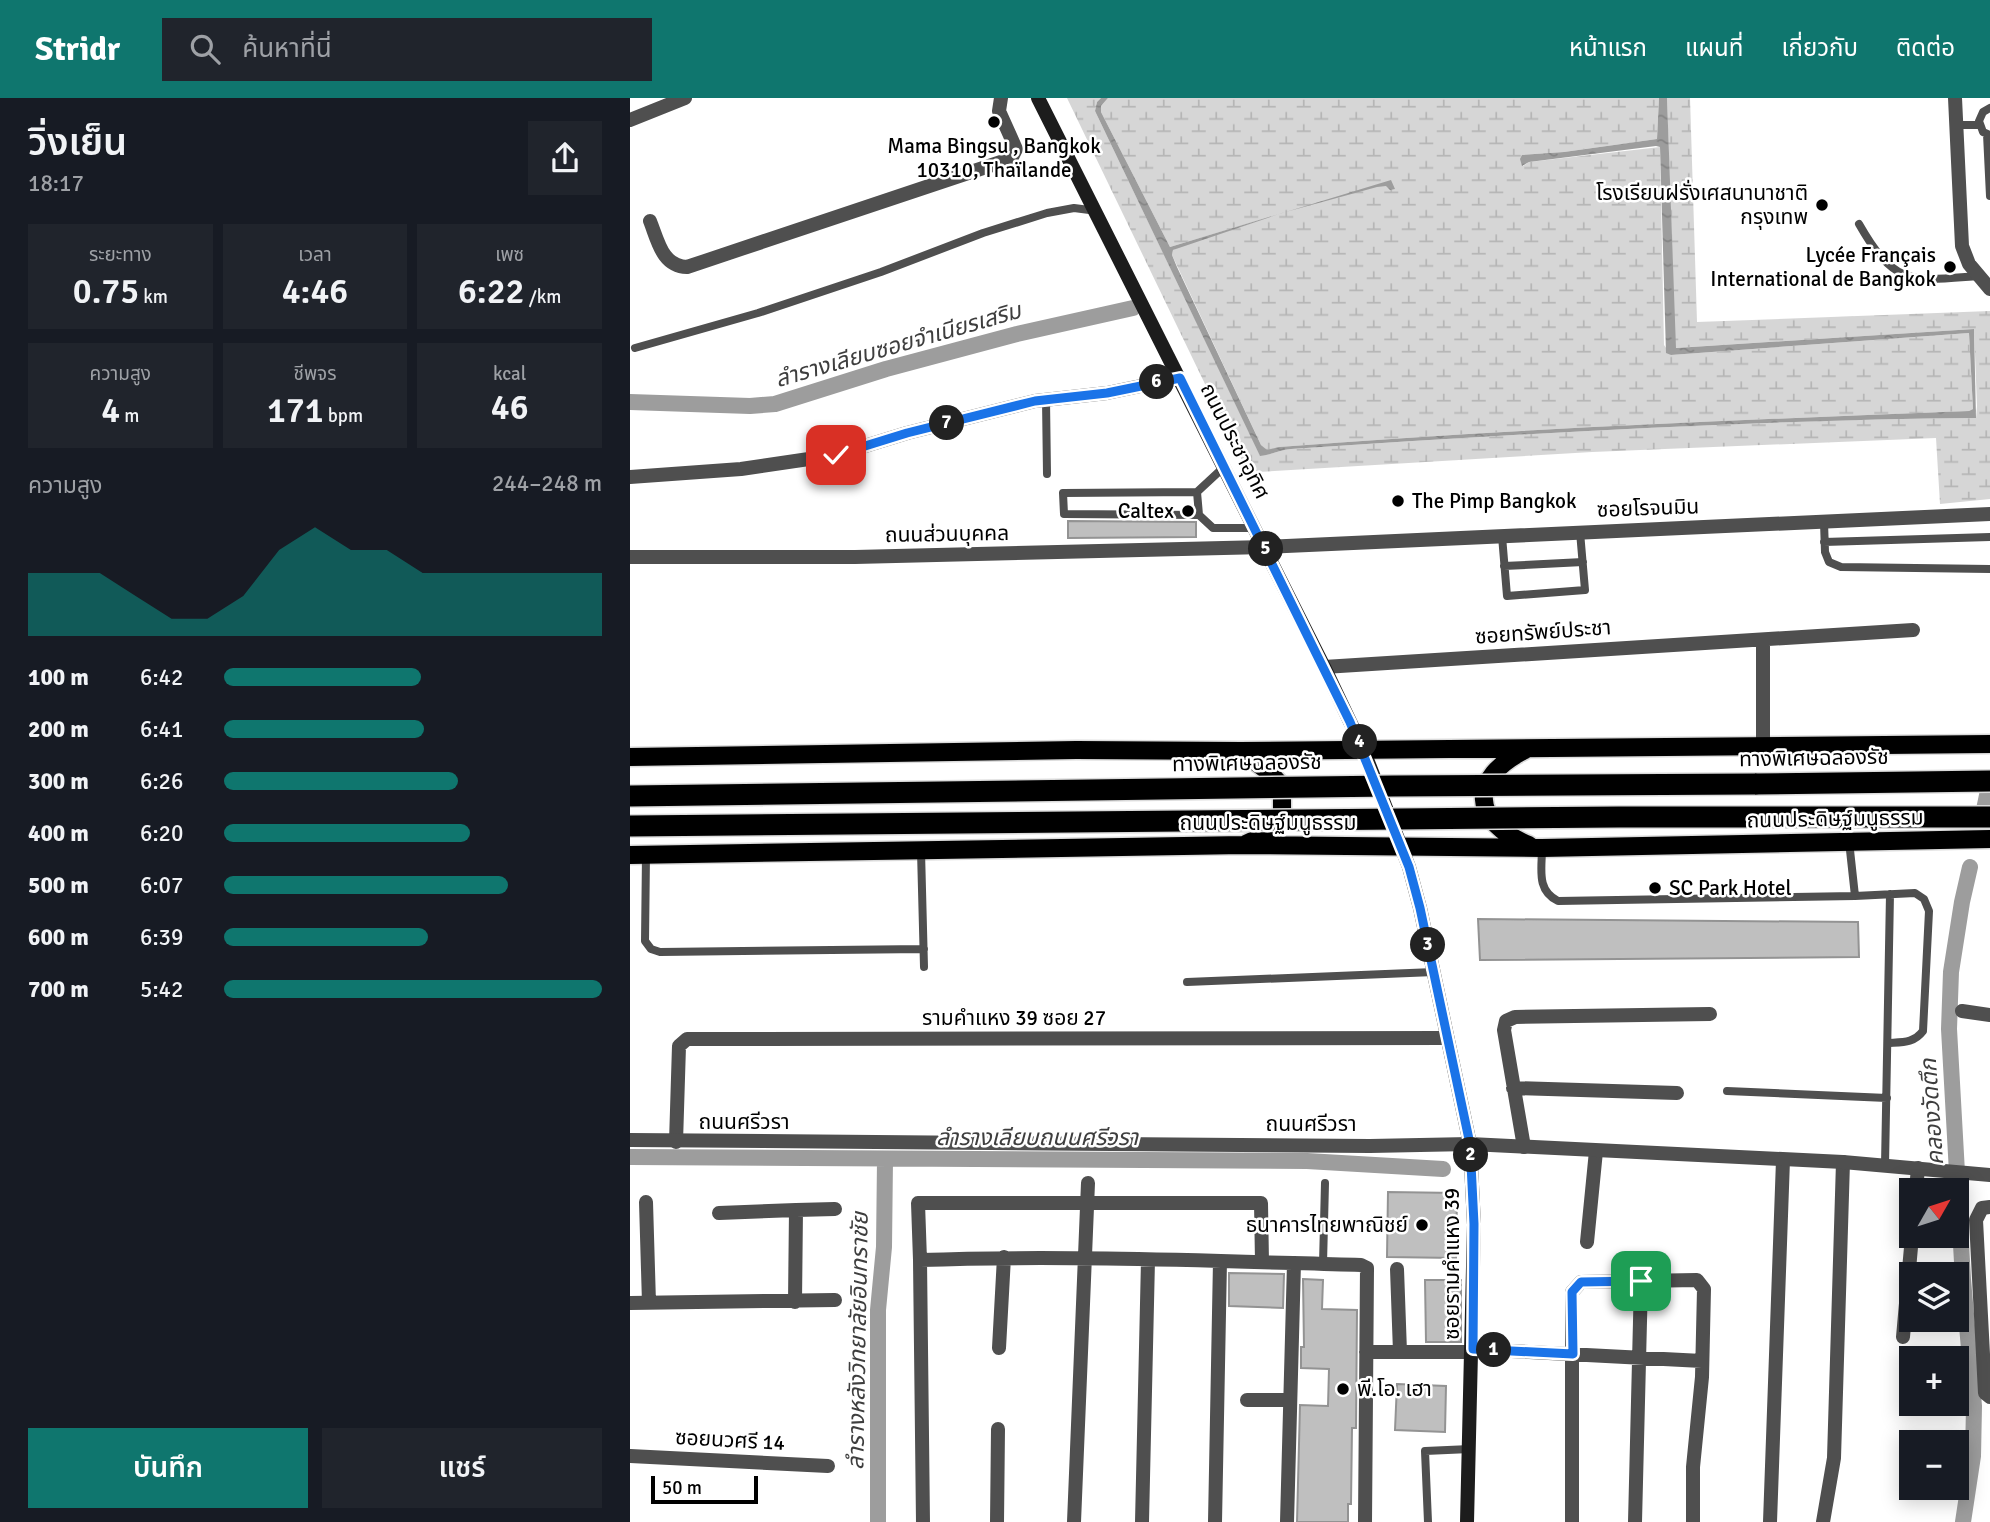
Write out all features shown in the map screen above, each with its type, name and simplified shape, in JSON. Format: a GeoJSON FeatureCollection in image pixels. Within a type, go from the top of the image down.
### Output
{"type":"FeatureCollection","features":[{"type":"Feature","properties":{"kind":"highway","name":"ทางพิเศษฉลองรัช"},"geometry":{"type":"LineString","coordinates":[[630,796],[1990,781]]}},
{"type":"Feature","properties":{"kind":"highway"},"geometry":{"type":"LineString","coordinates":[[630,826],[1605,817],[1990,817]]}},
{"type":"Feature","properties":{"kind":"main road","name":"ถนนประชาอุทิศ"},"geometry":{"type":"LineString","coordinates":[[1038,98],[1324,667],[1363,749],[1401,846]]}},
{"type":"Feature","properties":{"kind":"main road"},"geometry":{"type":"LineString","coordinates":[[630,757],[1076,750],[1763,748],[1990,744]]}},
{"type":"Feature","properties":{"kind":"main road"},"geometry":{"type":"LineString","coordinates":[[1529,748],[1502,764],[1492,775],[1483,804],[1495,825],[1504,834],[1538,847]]}},
{"type":"Feature","properties":{"kind":"main road"},"geometry":{"type":"LineString","coordinates":[[1241,751],[1269,772],[1282,786],[1282,814],[1263,836],[1244,845]]}},
{"type":"Feature","properties":{"kind":"main road","name":"ถนนประดิษฐ์มนูธรรม"},"geometry":{"type":"LineString","coordinates":[[638,855],[1244,845],[1538,847],[1990,839]]}},
{"type":"Feature","properties":{"kind":"main road","name":"ซอยรามคำแหง 39"},"geometry":{"type":"LineString","coordinates":[[1401,846],[1415,886],[1470,1144],[1474,1224],[1467,1522]]}},
{"type":"Feature","properties":{"kind":"street"},"geometry":{"type":"LineString","coordinates":[[630,120],[685,98]]}},
{"type":"Feature","properties":{"kind":"street"},"geometry":{"type":"LineString","coordinates":[[650,221],[667,260],[687,267],[1007,160],[1016,149],[999,111],[1002,98]]}},
{"type":"Feature","properties":{"kind":"street"},"geometry":{"type":"LineString","coordinates":[[1955,98],[1962,246],[1969,264],[1990,289]]}},
{"type":"Feature","properties":{"kind":"street"},"geometry":{"type":"LineString","coordinates":[[630,477],[741,469],[836,455],[907,433],[1046,400],[1107,393],[1180,378]]}},
{"type":"Feature","properties":{"kind":"street","name":"ซอยโรจนมิน"},"geometry":{"type":"LineString","coordinates":[[1265,547],[1990,514]]}},
{"type":"Feature","properties":{"kind":"street","name":"ถนนส่วนบุคคล"},"geometry":{"type":"LineString","coordinates":[[630,557],[855,557],[1265,547]]}},
{"type":"Feature","properties":{"kind":"street","name":"ซอยทรัพย์ประชา"},"geometry":{"type":"LineString","coordinates":[[1324,667],[1913,630]]}},
{"type":"Feature","properties":{"kind":"street"},"geometry":{"type":"LineString","coordinates":[[1763,640],[1763,748]]}},
{"type":"Feature","properties":{"kind":"street"},"geometry":{"type":"LineString","coordinates":[[1962,1011],[1990,1016]]}},
{"type":"Feature","properties":{"kind":"street"},"geometry":{"type":"LineString","coordinates":[[1524,1147],[1504,1030],[1506,1021],[1515,1017],[1710,1014]]}},
{"type":"Feature","properties":{"kind":"street","name":"รามคำแหง 39 ซอย 27"},"geometry":{"type":"LineString","coordinates":[[676,1142],[679,1046],[687,1039],[1447,1038]]}},
{"type":"Feature","properties":{"kind":"street"},"geometry":{"type":"LineString","coordinates":[[1513,1087],[1677,1093]]}},
{"type":"Feature","properties":{"kind":"street","name":"ถนนศรีวรา"},"geometry":{"type":"LineString","coordinates":[[630,1140],[1470,1144],[1843,1162],[1990,1175]]}},
{"type":"Feature","properties":{"kind":"street"},"geometry":{"type":"LineString","coordinates":[[1587,1242],[1596,1151]]}},
{"type":"Feature","properties":{"kind":"street"},"geometry":{"type":"LineString","coordinates":[[1770,1522],[1783,1160]]}},
{"type":"Feature","properties":{"kind":"street"},"geometry":{"type":"LineString","coordinates":[[1824,1522],[1834,1458],[1843,1162]]}},
{"type":"Feature","properties":{"kind":"street"},"geometry":{"type":"LineString","coordinates":[[1917,1178],[1918,1168]]}},
{"type":"Feature","properties":{"kind":"street"},"geometry":{"type":"LineString","coordinates":[[1074,1522],[1088,1183]]}},
{"type":"Feature","properties":{"kind":"street"},"geometry":{"type":"LineString","coordinates":[[646,1202],[649,1303]]}},
{"type":"Feature","properties":{"kind":"street"},"geometry":{"type":"LineString","coordinates":[[923,1522],[918,1203],[1261,1203],[1262,1262]]}},
{"type":"Feature","properties":{"kind":"street"},"geometry":{"type":"LineString","coordinates":[[1990,1207],[1982,1208],[1976,1220],[1985,1313],[1985,1393],[1990,1397]]}},
{"type":"Feature","properties":{"kind":"street"},"geometry":{"type":"LineString","coordinates":[[719,1213],[835,1209]]}},
{"type":"Feature","properties":{"kind":"street"},"geometry":{"type":"LineString","coordinates":[[795,1301],[796,1210]]}},
{"type":"Feature","properties":{"kind":"street"},"geometry":{"type":"LineString","coordinates":[[1903,1337],[1911,1248]]}},
{"type":"Feature","properties":{"kind":"street"},"geometry":{"type":"LineString","coordinates":[[920,1260],[1004,1257],[1362,1265],[1367,1268],[1365,1522]]}},
{"type":"Feature","properties":{"kind":"street"},"geometry":{"type":"LineString","coordinates":[[999,1349],[1004,1257]]}},
{"type":"Feature","properties":{"kind":"street"},"geometry":{"type":"LineString","coordinates":[[1142,1522],[1148,1260]]}},
{"type":"Feature","properties":{"kind":"street"},"geometry":{"type":"LineString","coordinates":[[1215,1522],[1220,1261]]}},
{"type":"Feature","properties":{"kind":"street"},"geometry":{"type":"LineString","coordinates":[[1287,1522],[1294,1263]]}},
{"type":"Feature","properties":{"kind":"street"},"geometry":{"type":"LineString","coordinates":[[1398,1269],[1400,1352]]}},
{"type":"Feature","properties":{"kind":"street"},"geometry":{"type":"LineString","coordinates":[[1572,1522],[1572,1292],[1581,1282],[1697,1280],[1704,1289],[1702,1361],[1693,1467],[1693,1522]]}},
{"type":"Feature","properties":{"kind":"street"},"geometry":{"type":"LineString","coordinates":[[1635,1522],[1641,1281]]}},
{"type":"Feature","properties":{"kind":"street"},"geometry":{"type":"LineString","coordinates":[[630,1303],[835,1300]]}},
{"type":"Feature","properties":{"kind":"street"},"geometry":{"type":"LineString","coordinates":[[1366,1352],[1473,1350],[1702,1361]]}},
{"type":"Feature","properties":{"kind":"street"},"geometry":{"type":"LineString","coordinates":[[1247,1401],[1290,1400]]}},
{"type":"Feature","properties":{"kind":"street"},"geometry":{"type":"LineString","coordinates":[[997,1522],[999,1429]]}},
{"type":"Feature","properties":{"kind":"street","name":"ซอยนวศรี 14"},"geometry":{"type":"LineString","coordinates":[[630,1456],[828,1466]]}},
{"type":"Feature","properties":{"kind":"lane"},"geometry":{"type":"LineString","coordinates":[[1979,125],[1980,116],[1990,108]]}},
{"type":"Feature","properties":{"kind":"lane"},"geometry":{"type":"LineString","coordinates":[[1955,125],[1979,125],[1988,135],[1990,196]]}},
{"type":"Feature","properties":{"kind":"lane"},"geometry":{"type":"LineString","coordinates":[[635,348],[758,313],[881,272],[983,233],[1047,214],[1074,208],[1097,211]]}},
{"type":"Feature","properties":{"kind":"lane"},"geometry":{"type":"LineString","coordinates":[[1859,224],[1873,248],[1904,276],[1930,279],[1979,276]]}},
{"type":"Feature","properties":{"kind":"lane"},"geometry":{"type":"LineString","coordinates":[[1046,400],[1047,474]]}},
{"type":"Feature","properties":{"kind":"lane"},"geometry":{"type":"LineString","coordinates":[[1199,515],[1064,514],[1063,493],[1197,492],[1224,467]]}},
{"type":"Feature","properties":{"kind":"lane"},"geometry":{"type":"LineString","coordinates":[[1197,492],[1199,515],[1213,528],[1256,528]]}},
{"type":"Feature","properties":{"kind":"lane"},"geometry":{"type":"LineString","coordinates":[[1824,522],[1825,552],[1829,562],[1841,567],[1990,569]]}},
{"type":"Feature","properties":{"kind":"lane"},"geometry":{"type":"LineString","coordinates":[[1502,536],[1507,596],[1585,590],[1580,532]]}},
{"type":"Feature","properties":{"kind":"lane"},"geometry":{"type":"LineString","coordinates":[[1824,542],[1990,537]]}},
{"type":"Feature","properties":{"kind":"lane"},"geometry":{"type":"LineString","coordinates":[[1504,566],[1583,562]]}},
{"type":"Feature","properties":{"kind":"lane"},"geometry":{"type":"LineString","coordinates":[[1850,841],[1855,896]]}},
{"type":"Feature","properties":{"kind":"lane"},"geometry":{"type":"LineString","coordinates":[[1538,847],[1542,885],[1547,896],[1558,901],[1915,893],[1924,899],[1929,912],[1923,1031],[1918,1038],[1910,1041],[1888,1043]]}},
{"type":"Feature","properties":{"kind":"lane"},"geometry":{"type":"LineString","coordinates":[[921,851],[925,967]]}},
{"type":"Feature","properties":{"kind":"lane"},"geometry":{"type":"LineString","coordinates":[[638,855],[645,941],[651,949],[660,953],[924,949]]}},
{"type":"Feature","properties":{"kind":"lane"},"geometry":{"type":"LineString","coordinates":[[1885,1165],[1890,894]]}},
{"type":"Feature","properties":{"kind":"lane"},"geometry":{"type":"LineString","coordinates":[[1187,982],[1434,972]]}},
{"type":"Feature","properties":{"kind":"lane"},"geometry":{"type":"LineString","coordinates":[[1727,1091],[1887,1098]]}},
{"type":"Feature","properties":{"kind":"lane"},"geometry":{"type":"LineString","coordinates":[[1323,1264],[1325,1183]]}},
{"type":"Feature","properties":{"kind":"lane"},"geometry":{"type":"LineString","coordinates":[[1428,1522],[1425,1451],[1470,1449]]}},
{"type":"Feature","properties":{"kind":"green space"},"geometry":{"type":"Polygon","coordinates":[[[1067,98],[1101,98],[1095,111],[1260,455],[1291,449],[1633,429],[1976,418],[1974,329],[1675,348],[1667,98],[1690,98],[1697,322],[1990,311],[1990,499],[1940,504],[1936,438],[1592,452],[1258,472],[1246,469],[1067,98]]]}},
{"type":"Feature","properties":{"kind":"green space"},"geometry":{"type":"Polygon","coordinates":[[[1108,98],[1659,98],[1657,139],[1522,155],[1523,166],[1529,162],[1660,147],[1664,345],[1671,355],[1969,333],[1973,409],[1452,435],[1279,447],[1267,451],[1261,445],[1172,255],[1173,250],[1179,247],[1273,216],[1170,247],[1101,112],[1101,106],[1108,98]]]}},
{"type":"Feature","properties":{"kind":"water"},"geometry":{"type":"Polygon","coordinates":[[[1101,98],[1108,98],[1101,106],[1101,112],[1170,247],[1281,213],[1173,250],[1172,255],[1261,445],[1267,450],[1452,435],[1973,409],[1969,333],[1671,355],[1666,353],[1660,147],[1529,162],[1522,166],[1520,159],[1522,155],[1657,139],[1659,98],[1667,98],[1676,348],[1974,329],[1976,418],[1548,433],[1291,449],[1260,456],[1095,111],[1101,98]]]}},
{"type":"Feature","properties":{"kind":"water"},"geometry":{"type":"Polygon","coordinates":[[[1391,180],[1395,189],[1377,187],[1284,213],[1391,180]]]}},
{"type":"Feature","properties":{"kind":"building"},"geometry":{"type":"Polygon","coordinates":[[[1068,521],[1196,522],[1196,537],[1068,538],[1068,521]]]}},
{"type":"Feature","properties":{"kind":"building","name":"SC Park Hotel"},"geometry":{"type":"Polygon","coordinates":[[[1478,919],[1858,922],[1859,957],[1480,960],[1478,919]]]}},
{"type":"Feature","properties":{"kind":"building","name":"ธนาคารไทยพาณิชย์"},"geometry":{"type":"Polygon","coordinates":[[[1388,1192],[1457,1193],[1456,1258],[1387,1257],[1388,1192]]]}},
{"type":"Feature","properties":{"kind":"building"},"geometry":{"type":"Polygon","coordinates":[[[1229,1273],[1284,1274],[1283,1308],[1229,1306],[1229,1273]]]}},
{"type":"Feature","properties":{"kind":"building"},"geometry":{"type":"Polygon","coordinates":[[[1303,1279],[1323,1280],[1322,1309],[1357,1310],[1356,1428],[1352,1428],[1351,1504],[1348,1504],[1348,1522],[1297,1522],[1300,1405],[1328,1406],[1329,1369],[1301,1368],[1301,1347],[1304,1347],[1303,1279]]]}},
{"type":"Feature","properties":{"kind":"building"},"geometry":{"type":"Polygon","coordinates":[[[1425,1280],[1461,1280],[1461,1342],[1426,1342],[1425,1280]]]}},
{"type":"Feature","properties":{"kind":"building"},"geometry":{"type":"Polygon","coordinates":[[[1397,1384],[1446,1386],[1445,1432],[1395,1430],[1397,1384]]]}},
{"type":"Feature","properties":{"kind":"waterway","name":"ลำรางเลียบซอยจำเนียรเสริม"},"geometry":{"type":"LineString","coordinates":[[630,402],[750,406],[775,404],[886,369],[1017,334],[1133,308]]}},
{"type":"Feature","properties":{"kind":"waterway","name":"คลองวัดตึก"},"geometry":{"type":"LineString","coordinates":[[1981,824],[1990,781]]}},
{"type":"Feature","properties":{"kind":"waterway","name":"คลองวัดตึก"},"geometry":{"type":"LineString","coordinates":[[1963,1522],[1973,1456],[1974,1406],[1963,1280],[1949,1029],[1951,972],[1970,867]]}},
{"type":"Feature","properties":{"kind":"waterway","name":"ลำรางเลียบถนนศรีวรา"},"geometry":{"type":"LineString","coordinates":[[630,1157],[1307,1161],[1443,1169]]}},
{"type":"Feature","properties":{"kind":"waterway","name":"ลำรางหลังวิทยาลัยอินทราชัย"},"geometry":{"type":"LineString","coordinates":[[878,1522],[878,1310],[884,1247],[885,1160]]}},
{"type":"Feature","properties":{"kind":"place","name":"Mama Bingsu , Bangkok 10310, Thaïlande"},"geometry":{"type":"Point","coordinates":[994,122]}},
{"type":"Feature","properties":{"kind":"place","name":"โรงเรียนฝรั่งเศสนานาชาติ กรุงเทพ"},"geometry":{"type":"Point","coordinates":[1822,205]}},
{"type":"Feature","properties":{"kind":"place","name":"Lycée Français International de Bangkok"},"geometry":{"type":"Point","coordinates":[1950,267]}},
{"type":"Feature","properties":{"kind":"place","name":"The Pimp Bangkok"},"geometry":{"type":"Point","coordinates":[1398,501]}},
{"type":"Feature","properties":{"kind":"place","name":"Caltex"},"geometry":{"type":"Point","coordinates":[1188,511]}},
{"type":"Feature","properties":{"kind":"place","name":"SC Park Hotel"},"geometry":{"type":"Point","coordinates":[1655,888]}},
{"type":"Feature","properties":{"kind":"place","name":"ธนาคารไทยพาณิชย์"},"geometry":{"type":"Point","coordinates":[1422,1225]}},
{"type":"Feature","properties":{"kind":"place","name":"พี.โอ. เฮา"},"geometry":{"type":"Point","coordinates":[1343,1389]}},
{"type":"Feature","properties":{"kind":"route"},"geometry":{"type":"LineString","coordinates":[[836,455],[907,433],[1035,401],[1107,393],[1180,378],[1363,749],[1409,867],[1470,1144],[1474,1224],[1473,1349],[1573,1354],[1572,1292],[1581,1282],[1641,1281]]}}]}
